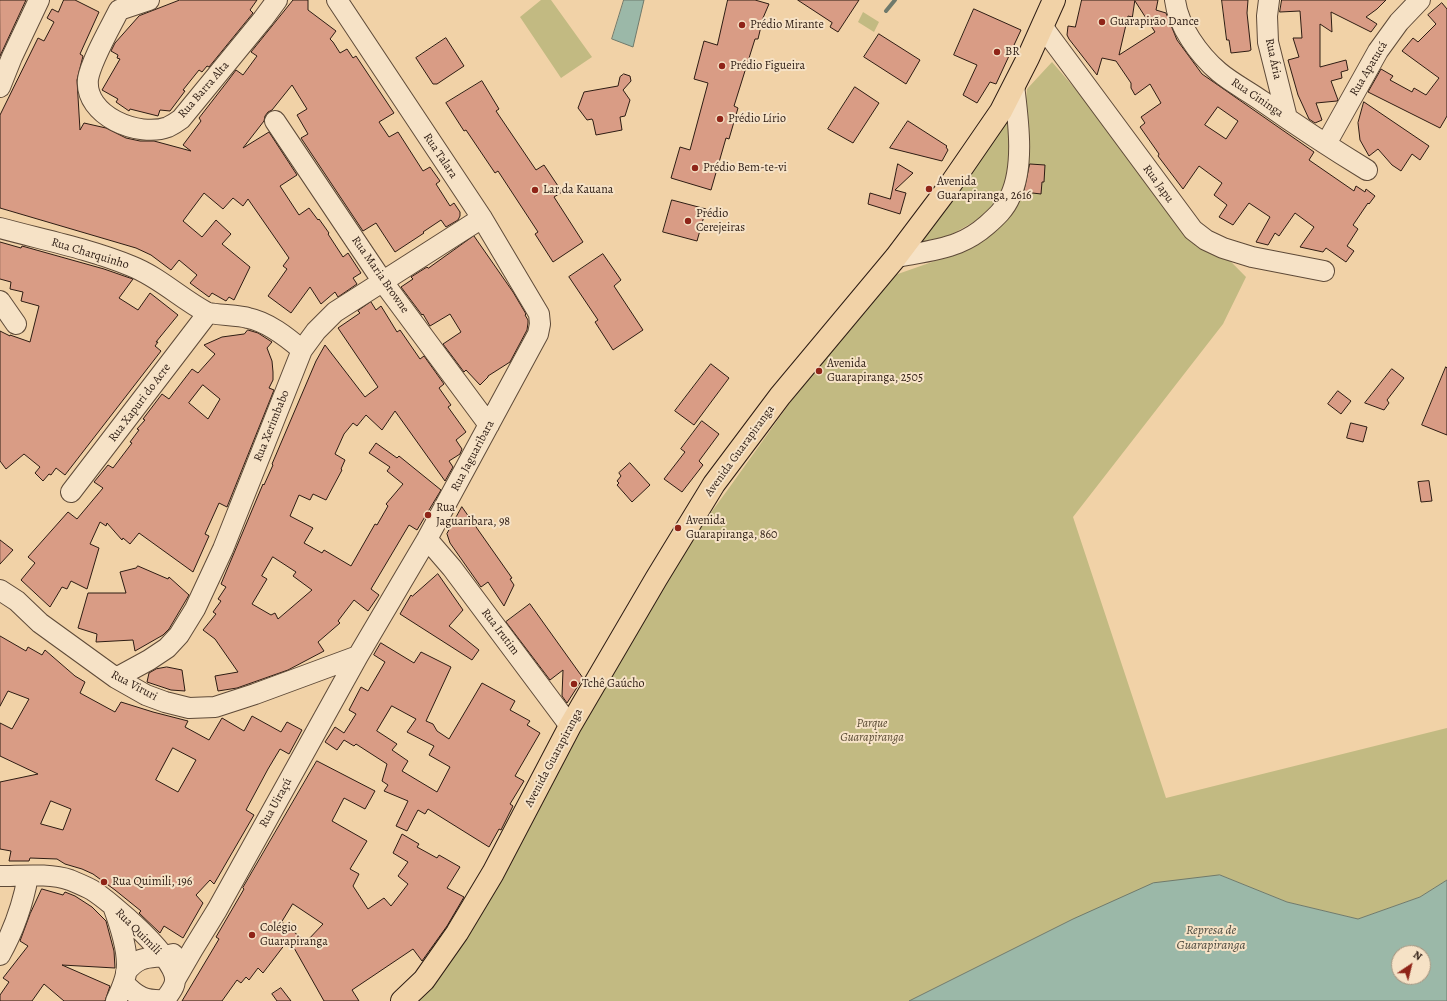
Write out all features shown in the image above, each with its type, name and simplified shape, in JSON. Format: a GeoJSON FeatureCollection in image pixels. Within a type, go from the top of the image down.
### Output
{"type":"FeatureCollection","features":[{"type":"Feature","properties":{"kind":"main road","name":"Avenida Guarapiranga"},"geometry":{"type":"LineString","coordinates":[[402,1001],[424,980],[457,934],[493,873],[570,726],[656,579],[714,484],[784,392],[921,226],[952,182],[1001,111],[1054,0]]}},
{"type":"Feature","properties":{"kind":"street"},"geometry":{"type":"LineString","coordinates":[[0,87],[12,57],[39,0]]}},
{"type":"Feature","properties":{"kind":"street"},"geometry":{"type":"LineString","coordinates":[[113,5],[149,0]]}},
{"type":"Feature","properties":{"kind":"street","name":"Rua Barra Alta"},"geometry":{"type":"LineString","coordinates":[[113,5],[90,69],[88,81],[90,94],[95,105],[100,111],[110,118],[137,128],[155,129],[168,127],[181,119],[264,19],[277,0]]}},
{"type":"Feature","properties":{"kind":"street","name":"Rua Talara"},"geometry":{"type":"LineString","coordinates":[[337,0],[482,218],[540,314]]}},
{"type":"Feature","properties":{"kind":"street","name":"Rua Cininga"},"geometry":{"type":"LineString","coordinates":[[1175,0],[1176,10],[1186,31],[1201,54],[1219,72],[1367,170]]}},
{"type":"Feature","properties":{"kind":"street","name":"Rua Ária"},"geometry":{"type":"LineString","coordinates":[[1269,0],[1267,16],[1268,42],[1287,118]]}},
{"type":"Feature","properties":{"kind":"street","name":"Rua Apatucá"},"geometry":{"type":"LineString","coordinates":[[1326,144],[1378,51],[1399,22],[1420,0]]}},
{"type":"Feature","properties":{"kind":"street","name":"Rua Japu"},"geometry":{"type":"LineString","coordinates":[[1042,26],[1193,230],[1206,240],[1223,248],[1252,257],[1324,271]]}},
{"type":"Feature","properties":{"kind":"street"},"geometry":{"type":"LineString","coordinates":[[896,257],[936,250],[960,243],[981,230],[999,214],[1012,193],[1016,182],[1018,160],[1018,124],[1014,85]]}},
{"type":"Feature","properties":{"kind":"street","name":"Rua Maria Browne"},"geometry":{"type":"LineString","coordinates":[[275,121],[383,282],[489,425]]}},
{"type":"Feature","properties":{"kind":"street","name":"Rua Xerimbabo"},"geometry":{"type":"LineString","coordinates":[[116,678],[149,660],[167,648],[179,635],[195,609],[223,549],[302,350],[316,331],[335,312],[482,218]]}},
{"type":"Feature","properties":{"kind":"street","name":"Rua Charquinho"},"geometry":{"type":"LineString","coordinates":[[0,228],[98,254],[132,266],[156,278],[208,313],[249,318],[269,326],[292,340],[302,350]]}},
{"type":"Feature","properties":{"kind":"street"},"geometry":{"type":"LineString","coordinates":[[0,301],[16,324]]}},
{"type":"Feature","properties":{"kind":"street","name":"Rua Xapuri do Acre"},"geometry":{"type":"LineString","coordinates":[[71,492],[208,313]]}},
{"type":"Feature","properties":{"kind":"street","name":"Rua Jaguaribara"},"geometry":{"type":"LineString","coordinates":[[358,656],[427,539],[538,334],[540,314]]}},
{"type":"Feature","properties":{"kind":"street","name":"Rua Irutim"},"geometry":{"type":"LineString","coordinates":[[427,539],[452,568],[570,726]]}},
{"type":"Feature","properties":{"kind":"street","name":"Rua Viruri"},"geometry":{"type":"LineString","coordinates":[[0,590],[17,601],[40,622],[116,678],[146,695],[165,702],[189,708],[215,707],[358,656]]}},
{"type":"Feature","properties":{"kind":"street","name":"Rua Uiraçú"},"geometry":{"type":"LineString","coordinates":[[176,980],[217,910],[358,656]]}},
{"type":"Feature","properties":{"kind":"street","name":"Rua Quimili"},"geometry":{"type":"LineString","coordinates":[[0,876],[50,876],[69,880],[91,890],[112,906],[141,932],[164,957]]}},
{"type":"Feature","properties":{"kind":"street"},"geometry":{"type":"LineString","coordinates":[[0,955],[24,900],[28,876]]}},
{"type":"Feature","properties":{"kind":"street","name":"Rua Quimili"},"geometry":{"type":"LineString","coordinates":[[112,906],[124,940],[125,977],[116,1001]]}},
{"type":"Feature","properties":{"kind":"street"},"geometry":{"type":"LineString","coordinates":[[164,957],[176,980],[171,992],[164,1000],[148,1000],[132,991],[125,977],[134,964],[143,958],[154,956],[164,957],[193,949]]}},
{"type":"Feature","properties":{"kind":"green space"},"geometry":{"type":"Polygon","coordinates":[[[541,0],[551,0],[592,57],[561,78],[520,17],[541,0]]]}},
{"type":"Feature","properties":{"kind":"green space"},"geometry":{"type":"Polygon","coordinates":[[[863,12],[879,22],[874,32],[858,22],[863,12]]]}},
{"type":"Feature","properties":{"kind":"green space","name":"Parque Guarapiranga"},"geometry":{"type":"Polygon","coordinates":[[[1052,62],[1180,210],[1246,277],[1223,324],[1073,517],[1166,798],[1447,728],[1447,880],[1420,897],[1358,919],[1287,902],[1220,875],[1073,919],[909,1001],[413,1001],[660,582],[804,383],[895,275],[952,255],[1001,224],[1024,120],[1027,89],[1052,62]]]}},
{"type":"Feature","properties":{"kind":"green space"},"geometry":{"type":"Polygon","coordinates":[[[1009,104],[1014,169],[993,211],[938,242],[913,248],[1009,104]]]}},
{"type":"Feature","properties":{"kind":"water"},"geometry":{"type":"Polygon","coordinates":[[[624,0],[644,0],[633,47],[612,39],[624,0]]]}},
{"type":"Feature","properties":{"kind":"water","name":"Represa de Guarapiranga"},"geometry":{"type":"Polygon","coordinates":[[[1220,875],[1287,902],[1358,919],[1420,897],[1447,880],[1447,1001],[909,1001],[1073,919],[1153,883],[1220,875]]]}},
{"type":"Feature","properties":{"kind":"building"},"geometry":{"type":"Polygon","coordinates":[[[0,0],[26,0],[0,56],[0,0]]]}},
{"type":"Feature","properties":{"kind":"building"},"geometry":{"type":"Polygon","coordinates":[[[64,0],[75,0],[99,12],[80,54],[83,56],[77,80],[80,130],[84,123],[106,128],[126,138],[140,141],[154,141],[191,151],[183,145],[201,121],[199,118],[236,70],[243,75],[257,56],[251,52],[293,0],[308,0],[308,10],[336,31],[330,39],[340,53],[347,49],[353,58],[356,56],[394,113],[379,122],[389,137],[398,132],[423,171],[430,167],[440,181],[436,184],[450,206],[454,203],[460,212],[458,220],[446,227],[441,220],[395,252],[376,223],[363,231],[301,138],[308,134],[297,115],[307,109],[292,85],[272,110],[268,112],[264,121],[243,148],[269,132],[297,175],[280,186],[299,215],[309,208],[329,233],[328,234],[343,257],[348,253],[361,273],[353,278],[357,284],[338,297],[335,292],[321,304],[310,287],[291,313],[268,296],[287,269],[283,266],[289,258],[248,199],[243,206],[233,198],[223,209],[204,193],[183,221],[202,237],[216,220],[231,234],[222,244],[250,267],[234,300],[229,297],[226,301],[212,293],[209,297],[190,283],[197,275],[179,260],[171,270],[151,255],[136,248],[0,208],[0,115],[38,38],[44,41],[54,22],[47,18],[52,9],[58,12],[64,0]]]}},
{"type":"Feature","properties":{"kind":"building"},"geometry":{"type":"Polygon","coordinates":[[[180,0],[257,0],[250,10],[253,13],[209,67],[207,66],[202,72],[199,70],[183,90],[185,91],[170,111],[160,110],[158,116],[130,109],[129,111],[116,102],[118,99],[102,90],[120,59],[117,58],[118,55],[111,51],[115,43],[139,16],[180,0]]]}},
{"type":"Feature","properties":{"kind":"building"},"geometry":{"type":"Polygon","coordinates":[[[728,0],[755,0],[769,4],[763,18],[758,39],[755,39],[734,106],[738,108],[729,139],[726,138],[711,190],[671,178],[680,147],[690,150],[708,83],[694,79],[704,41],[717,45],[728,0]]]}},
{"type":"Feature","properties":{"kind":"building"},"geometry":{"type":"Polygon","coordinates":[[[798,0],[859,0],[838,32],[830,27],[832,23],[798,0]]]}},
{"type":"Feature","properties":{"kind":"building"},"geometry":{"type":"Polygon","coordinates":[[[1082,0],[1158,0],[1156,10],[1166,13],[1177,40],[1202,74],[1314,152],[1309,160],[1354,191],[1356,186],[1365,192],[1366,189],[1375,196],[1369,204],[1368,203],[1353,225],[1358,229],[1347,246],[1354,251],[1346,262],[1326,248],[1323,252],[1300,247],[1314,227],[1295,213],[1279,236],[1275,233],[1268,245],[1256,242],[1270,217],[1249,203],[1233,225],[1219,217],[1227,205],[1214,195],[1222,183],[1199,166],[1183,189],[1158,156],[1159,154],[1140,127],[1145,123],[1141,117],[1161,103],[1150,84],[1135,95],[1131,88],[1131,83],[1116,61],[1102,58],[1097,75],[1067,35],[1068,26],[1075,27],[1082,0]],[[1135,1],[1132,17],[1128,16],[1119,55],[1155,32],[1135,1]],[[1218,107],[1205,125],[1226,139],[1238,121],[1218,107]]]}},
{"type":"Feature","properties":{"kind":"building"},"geometry":{"type":"Polygon","coordinates":[[[1222,0],[1248,0],[1247,13],[1251,50],[1231,53],[1229,40],[1227,40],[1222,0]]]}},
{"type":"Feature","properties":{"kind":"building"},"geometry":{"type":"Polygon","coordinates":[[[1282,0],[1386,0],[1366,17],[1377,24],[1371,32],[1331,12],[1332,32],[1320,24],[1320,67],[1346,60],[1348,70],[1341,72],[1342,78],[1331,81],[1338,100],[1316,103],[1322,120],[1315,123],[1309,119],[1298,95],[1288,60],[1299,57],[1293,38],[1302,38],[1300,11],[1280,12],[1282,0]]]}},
{"type":"Feature","properties":{"kind":"building"},"geometry":{"type":"Polygon","coordinates":[[[1442,3],[1447,9],[1447,116],[1440,128],[1368,92],[1381,69],[1393,76],[1390,80],[1412,92],[1414,88],[1426,95],[1439,78],[1402,51],[1413,38],[1418,42],[1436,24],[1428,15],[1442,3]]]}},
{"type":"Feature","properties":{"kind":"building"},"geometry":{"type":"Polygon","coordinates":[[[974,9],[1021,30],[996,84],[990,82],[977,103],[963,95],[977,65],[954,55],[974,9]]]}},
{"type":"Feature","properties":{"kind":"building"},"geometry":{"type":"Polygon","coordinates":[[[879,34],[920,60],[906,84],[864,57],[879,34]]]}},
{"type":"Feature","properties":{"kind":"building"},"geometry":{"type":"Polygon","coordinates":[[[446,38],[464,66],[437,84],[433,84],[416,58],[446,38]]]}},
{"type":"Feature","properties":{"kind":"building"},"geometry":{"type":"Polygon","coordinates":[[[624,74],[630,76],[631,81],[623,90],[630,100],[625,116],[620,117],[622,130],[596,135],[592,119],[587,120],[578,108],[584,92],[618,86],[620,77],[624,74]]]}},
{"type":"Feature","properties":{"kind":"building"},"geometry":{"type":"Polygon","coordinates":[[[482,81],[499,109],[496,111],[536,170],[544,165],[562,192],[554,197],[583,242],[553,262],[535,234],[538,232],[498,171],[495,173],[466,130],[464,131],[446,103],[482,81]]]}},
{"type":"Feature","properties":{"kind":"building"},"geometry":{"type":"Polygon","coordinates":[[[855,87],[879,103],[853,143],[828,129],[855,87]]]}},
{"type":"Feature","properties":{"kind":"building"},"geometry":{"type":"Polygon","coordinates":[[[1364,102],[1429,146],[1420,160],[1412,154],[1401,171],[1392,165],[1378,149],[1369,156],[1360,140],[1358,123],[1364,102]]]}},
{"type":"Feature","properties":{"kind":"building"},"geometry":{"type":"Polygon","coordinates":[[[908,121],[947,146],[946,147],[948,150],[942,161],[890,148],[908,121]]]}},
{"type":"Feature","properties":{"kind":"building"},"geometry":{"type":"Polygon","coordinates":[[[898,164],[913,173],[895,190],[906,193],[900,214],[868,204],[870,193],[890,199],[898,164]]]}},
{"type":"Feature","properties":{"kind":"building"},"geometry":{"type":"Polygon","coordinates":[[[1030,164],[1045,165],[1044,182],[1042,182],[1041,194],[1024,192],[1030,164]]]}},
{"type":"Feature","properties":{"kind":"building","name":"Prédio Cerejeiras"},"geometry":{"type":"Polygon","coordinates":[[[672,200],[706,209],[697,241],[663,232],[672,200]]]}},
{"type":"Feature","properties":{"kind":"building"},"geometry":{"type":"Polygon","coordinates":[[[474,236],[513,292],[528,320],[527,330],[510,362],[488,376],[480,385],[466,370],[464,372],[443,344],[461,332],[450,314],[430,326],[423,314],[422,315],[401,287],[413,279],[411,277],[427,267],[428,268],[474,236]]]}},
{"type":"Feature","properties":{"kind":"building"},"geometry":{"type":"Polygon","coordinates":[[[0,242],[21,248],[22,246],[104,269],[133,279],[119,298],[138,310],[150,293],[178,315],[156,342],[158,342],[155,346],[161,351],[65,475],[56,468],[51,475],[49,474],[43,481],[35,473],[40,467],[24,454],[6,469],[0,461],[0,331],[10,336],[30,342],[39,306],[21,301],[23,292],[10,289],[11,282],[0,279],[0,242]]]}},
{"type":"Feature","properties":{"kind":"building"},"geometry":{"type":"Polygon","coordinates":[[[603,254],[621,280],[614,286],[643,330],[613,350],[595,322],[598,320],[569,277],[603,254]]]}},
{"type":"Feature","properties":{"kind":"building"},"geometry":{"type":"Polygon","coordinates":[[[371,302],[376,310],[381,306],[397,332],[400,330],[420,359],[424,356],[444,384],[439,388],[451,405],[448,407],[466,432],[456,440],[462,449],[460,454],[449,461],[453,467],[445,481],[395,411],[382,430],[366,415],[357,426],[353,423],[344,434],[335,454],[345,460],[341,469],[342,470],[326,500],[313,494],[310,500],[299,495],[290,516],[313,528],[304,543],[322,553],[324,550],[351,566],[375,524],[377,525],[388,506],[386,504],[403,484],[387,471],[390,467],[369,453],[376,443],[397,458],[399,456],[441,490],[417,530],[409,525],[371,589],[379,595],[368,611],[354,600],[338,621],[340,623],[318,642],[324,651],[288,670],[237,688],[218,691],[215,676],[238,672],[215,639],[203,630],[216,614],[213,612],[221,601],[218,599],[226,587],[221,584],[263,484],[264,485],[273,465],[272,464],[316,361],[325,345],[365,397],[378,387],[338,328],[360,313],[358,311],[371,302]],[[273,557],[262,576],[267,579],[252,604],[271,615],[275,613],[278,619],[312,590],[293,576],[296,572],[273,557]]]}},
{"type":"Feature","properties":{"kind":"building"},"geometry":{"type":"Polygon","coordinates":[[[248,330],[258,333],[272,342],[267,348],[272,361],[273,372],[273,380],[269,388],[274,390],[227,507],[219,503],[205,534],[209,536],[193,572],[139,533],[130,544],[123,538],[122,540],[107,523],[106,526],[100,522],[90,544],[99,548],[87,589],[71,581],[67,589],[62,587],[50,607],[21,580],[35,563],[28,557],[68,512],[77,519],[103,488],[94,482],[108,465],[113,468],[132,443],[130,442],[139,430],[137,429],[145,420],[143,419],[162,394],[169,399],[192,369],[198,373],[215,354],[204,345],[222,337],[244,334],[248,330]],[[203,385],[189,403],[208,419],[220,399],[203,385]]]}},
{"type":"Feature","properties":{"kind":"building"},"geometry":{"type":"Polygon","coordinates":[[[711,364],[729,378],[694,425],[675,411],[711,364]]]}},
{"type":"Feature","properties":{"kind":"building"},"geometry":{"type":"Polygon","coordinates":[[[1446,367],[1447,368],[1447,435],[1422,425],[1446,367]]]}},
{"type":"Feature","properties":{"kind":"building"},"geometry":{"type":"Polygon","coordinates":[[[1392,369],[1404,378],[1387,400],[1389,403],[1384,410],[1365,403],[1392,369]]]}},
{"type":"Feature","properties":{"kind":"building"},"geometry":{"type":"Polygon","coordinates":[[[1338,391],[1351,401],[1341,414],[1328,404],[1338,391]]]}},
{"type":"Feature","properties":{"kind":"building"},"geometry":{"type":"Polygon","coordinates":[[[702,421],[719,434],[699,461],[703,465],[682,492],[664,479],[685,452],[681,449],[702,421]]]}},
{"type":"Feature","properties":{"kind":"building"},"geometry":{"type":"Polygon","coordinates":[[[1351,423],[1367,427],[1363,442],[1347,438],[1351,423]]]}},
{"type":"Feature","properties":{"kind":"building"},"geometry":{"type":"Polygon","coordinates":[[[630,463],[650,485],[632,502],[617,485],[619,483],[617,481],[621,476],[619,473],[630,463]]]}},
{"type":"Feature","properties":{"kind":"building"},"geometry":{"type":"Polygon","coordinates":[[[1429,481],[1432,501],[1421,502],[1418,482],[1429,481]]]}},
{"type":"Feature","properties":{"kind":"building"},"geometry":{"type":"Polygon","coordinates":[[[462,507],[512,578],[510,579],[514,585],[504,606],[488,582],[481,587],[450,543],[447,534],[462,507]]]}},
{"type":"Feature","properties":{"kind":"building"},"geometry":{"type":"Polygon","coordinates":[[[0,540],[13,550],[0,564],[0,540]]]}},
{"type":"Feature","properties":{"kind":"building"},"geometry":{"type":"Polygon","coordinates":[[[138,566],[168,579],[169,577],[189,595],[169,629],[163,635],[135,651],[133,640],[96,642],[97,634],[78,628],[88,593],[126,593],[120,572],[136,568],[138,566]]]}},
{"type":"Feature","properties":{"kind":"building"},"geometry":{"type":"Polygon","coordinates":[[[438,574],[463,610],[449,626],[479,650],[472,660],[400,614],[411,595],[412,596],[438,574]]]}},
{"type":"Feature","properties":{"kind":"building"},"geometry":{"type":"Polygon","coordinates":[[[530,604],[583,678],[567,703],[562,696],[563,670],[550,680],[506,622],[530,604]]]}},
{"type":"Feature","properties":{"kind":"building"},"geometry":{"type":"Polygon","coordinates":[[[0,636],[26,651],[28,647],[42,655],[45,650],[75,676],[85,682],[80,693],[115,712],[121,702],[188,721],[185,727],[209,740],[222,718],[244,731],[252,716],[281,732],[287,722],[302,730],[289,754],[280,749],[268,769],[246,810],[254,815],[214,884],[210,880],[196,895],[203,903],[183,938],[164,926],[160,933],[139,913],[141,911],[93,874],[82,869],[65,864],[57,859],[30,858],[29,861],[9,861],[11,851],[0,849],[0,782],[38,774],[0,756],[0,723],[12,729],[29,699],[8,691],[0,706],[0,636]],[[173,748],[156,780],[178,792],[196,760],[173,748]],[[51,801],[41,824],[63,830],[71,809],[51,801]]]}},
{"type":"Feature","properties":{"kind":"building"},"geometry":{"type":"Polygon","coordinates":[[[381,643],[414,663],[421,652],[451,667],[426,721],[433,724],[437,731],[449,739],[482,683],[515,701],[510,710],[530,721],[527,725],[540,733],[515,776],[524,781],[510,804],[513,806],[501,830],[499,829],[489,847],[428,809],[425,814],[418,810],[407,831],[396,826],[408,801],[384,791],[388,785],[382,781],[387,764],[356,744],[354,746],[344,740],[337,750],[325,742],[335,727],[344,733],[356,714],[349,710],[361,687],[368,691],[385,662],[374,655],[381,643]],[[392,706],[377,731],[397,744],[392,750],[408,761],[402,771],[437,792],[450,767],[429,755],[434,746],[407,732],[416,719],[392,706]]]}},
{"type":"Feature","properties":{"kind":"building"},"geometry":{"type":"Polygon","coordinates":[[[167,667],[182,670],[185,691],[171,690],[147,682],[149,673],[156,669],[167,667]]]}},
{"type":"Feature","properties":{"kind":"building"},"geometry":{"type":"Polygon","coordinates":[[[317,761],[375,791],[365,809],[344,798],[332,821],[367,841],[350,869],[359,874],[353,886],[368,909],[384,898],[391,906],[408,884],[398,876],[408,862],[393,853],[402,834],[419,844],[417,847],[437,858],[439,855],[460,867],[447,888],[464,897],[447,926],[422,961],[413,949],[352,990],[359,1001],[324,1001],[289,939],[263,973],[258,968],[249,980],[246,977],[241,983],[237,980],[222,1001],[182,1001],[219,939],[216,937],[244,889],[243,888],[317,761]],[[293,904],[282,922],[306,942],[323,924],[293,904]]]}},
{"type":"Feature","properties":{"kind":"building"},"geometry":{"type":"Polygon","coordinates":[[[42,889],[63,895],[65,892],[75,896],[92,907],[106,921],[114,951],[115,968],[62,965],[110,986],[105,1001],[64,1001],[44,984],[32,1001],[0,1001],[0,995],[9,982],[3,978],[28,946],[20,941],[30,914],[42,889]]]}},
{"type":"Feature","properties":{"kind":"building"},"geometry":{"type":"Polygon","coordinates":[[[281,988],[291,1001],[277,1001],[272,994],[281,988]]]}},
{"type":"Feature","properties":{"kind":"waterway"},"geometry":{"type":"LineString","coordinates":[[886,11],[895,0]]}},
{"type":"Feature","properties":{"kind":"place","name":"Guarapirão Dance"},"geometry":{"type":"Point","coordinates":[1102,22]}},
{"type":"Feature","properties":{"kind":"place","name":"Prédio Mirante"},"geometry":{"type":"Point","coordinates":[742,25]}},
{"type":"Feature","properties":{"kind":"place","name":"BR"},"geometry":{"type":"Point","coordinates":[997,52]}},
{"type":"Feature","properties":{"kind":"place","name":"Prédio Figueira"},"geometry":{"type":"Point","coordinates":[722,66]}},
{"type":"Feature","properties":{"kind":"place","name":"Prédio Lírio"},"geometry":{"type":"Point","coordinates":[720,119]}},
{"type":"Feature","properties":{"kind":"place","name":"Prédio Bem-te-vi"},"geometry":{"type":"Point","coordinates":[695,168]}},
{"type":"Feature","properties":{"kind":"place","name":"Avenida Guarapiranga, 2616"},"geometry":{"type":"Point","coordinates":[929,189]}},
{"type":"Feature","properties":{"kind":"place","name":"Lar da Kauana"},"geometry":{"type":"Point","coordinates":[535,190]}},
{"type":"Feature","properties":{"kind":"place","name":"Prédio Cerejeiras"},"geometry":{"type":"Point","coordinates":[688,221]}},
{"type":"Feature","properties":{"kind":"place","name":"Avenida Guarapiranga, 2505"},"geometry":{"type":"Point","coordinates":[819,371]}},
{"type":"Feature","properties":{"kind":"place","name":"Rua Jaguaribara, 98"},"geometry":{"type":"Point","coordinates":[428,515]}},
{"type":"Feature","properties":{"kind":"place","name":"Avenida Guarapiranga, 860"},"geometry":{"type":"Point","coordinates":[678,528]}},
{"type":"Feature","properties":{"kind":"place","name":"Tchê Gaúcho"},"geometry":{"type":"Point","coordinates":[574,684]}},
{"type":"Feature","properties":{"kind":"place","name":"Rua Quimili, 196"},"geometry":{"type":"Point","coordinates":[104,882]}},
{"type":"Feature","properties":{"kind":"place","name":"Colégio Guarapiranga"},"geometry":{"type":"Point","coordinates":[252,935]}}]}
